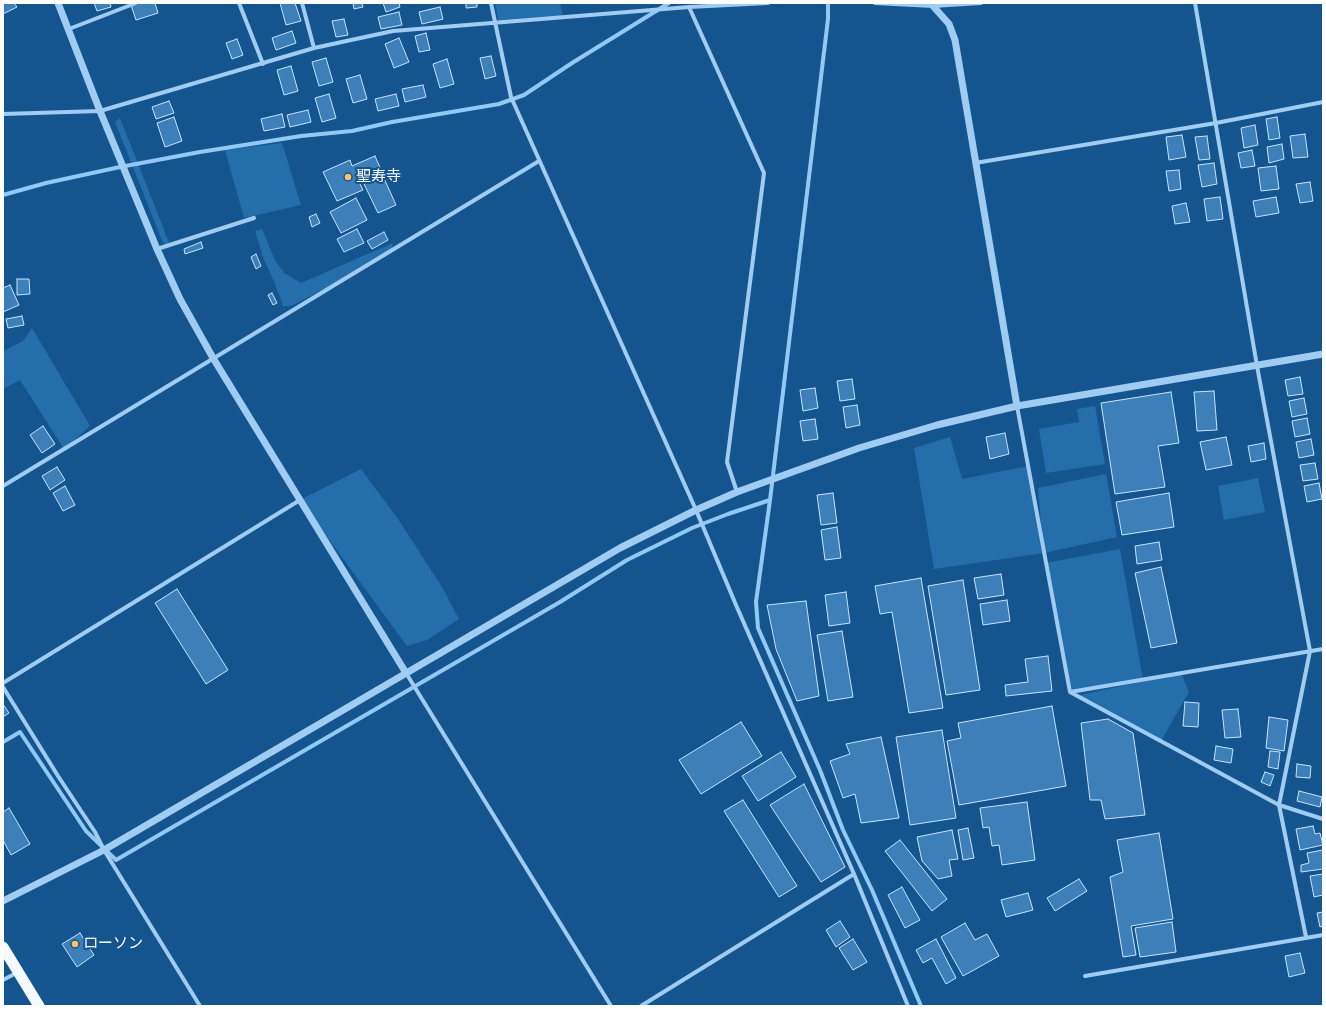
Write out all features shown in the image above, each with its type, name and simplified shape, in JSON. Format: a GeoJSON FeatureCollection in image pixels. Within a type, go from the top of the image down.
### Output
{"type":"FeatureCollection","features":[{"type":"Feature","properties":{"kind":"highway"},"geometry":{"type":"LineString","coordinates":[[3,947],[38,1006]]}},
{"type":"Feature","properties":{"kind":"street"},"geometry":{"type":"LineString","coordinates":[[58,3],[100,111],[157,249],[180,299],[213,358],[610,1006]]}},
{"type":"Feature","properties":{"kind":"street"},"geometry":{"type":"LineString","coordinates":[[69,29],[136,3]]}},
{"type":"Feature","properties":{"kind":"street"},"geometry":{"type":"LineString","coordinates":[[239,3],[263,64]]}},
{"type":"Feature","properties":{"kind":"street"},"geometry":{"type":"LineString","coordinates":[[302,3],[314,48]]}},
{"type":"Feature","properties":{"kind":"street"},"geometry":{"type":"LineString","coordinates":[[491,3],[511,97],[696,510],[739,613],[854,874],[908,1006]]}},
{"type":"Feature","properties":{"kind":"street"},"geometry":{"type":"LineString","coordinates":[[3,114],[100,111],[314,48],[393,31],[689,7],[768,3]]}},
{"type":"Feature","properties":{"kind":"street"},"geometry":{"type":"LineString","coordinates":[[875,3],[981,3]]}},
{"type":"Feature","properties":{"kind":"street"},"geometry":{"type":"LineString","coordinates":[[1195,3],[1257,366],[1310,651],[1279,805],[1306,937]]}},
{"type":"Feature","properties":{"kind":"street"},"geometry":{"type":"LineString","coordinates":[[933,4],[949,24],[955,40],[1016,406],[1070,692]]}},
{"type":"Feature","properties":{"kind":"street"},"geometry":{"type":"LineString","coordinates":[[689,7],[764,173],[727,462],[737,492]]}},
{"type":"Feature","properties":{"kind":"street"},"geometry":{"type":"LineString","coordinates":[[975,163],[1216,123],[1323,102]]}},
{"type":"Feature","properties":{"kind":"street"},"geometry":{"type":"LineString","coordinates":[[3,486],[539,161]]}},
{"type":"Feature","properties":{"kind":"street"},"geometry":{"type":"LineString","coordinates":[[157,249],[254,218]]}},
{"type":"Feature","properties":{"kind":"street"},"geometry":{"type":"LineString","coordinates":[[3,900],[104,850],[620,548],[696,510],[737,492],[859,448],[937,425],[1016,406],[1323,354]]}},
{"type":"Feature","properties":{"kind":"street"},"geometry":{"type":"LineString","coordinates":[[3,683],[300,500]]}},
{"type":"Feature","properties":{"kind":"street"},"geometry":{"type":"LineString","coordinates":[[1070,692],[1323,649]]}},
{"type":"Feature","properties":{"kind":"street"},"geometry":{"type":"LineString","coordinates":[[3,687],[58,776],[95,832],[104,850],[200,1006]]}},
{"type":"Feature","properties":{"kind":"street"},"geometry":{"type":"LineString","coordinates":[[1070,692],[1279,805],[1323,819]]}},
{"type":"Feature","properties":{"kind":"street"},"geometry":{"type":"LineString","coordinates":[[641,1006],[854,874]]}},
{"type":"Feature","properties":{"kind":"street"},"geometry":{"type":"LineString","coordinates":[[1085,976],[1323,935]]}},
{"type":"Feature","properties":{"kind":"street"},"geometry":{"type":"LineString","coordinates":[[3,980],[18,972]]}},
{"type":"Feature","properties":{"kind":"shaded area"},"geometry":{"type":"Polygon","coordinates":[[[495,3],[560,3],[563,18],[499,23],[495,3]]]}},
{"type":"Feature","properties":{"kind":"shaded area"},"geometry":{"type":"Polygon","coordinates":[[[120,118],[170,245],[163,243],[115,122],[120,118]]]}},
{"type":"Feature","properties":{"kind":"shaded area"},"geometry":{"type":"Polygon","coordinates":[[[282,143],[301,205],[244,218],[225,150],[282,143]]]}},
{"type":"Feature","properties":{"kind":"shaded area"},"geometry":{"type":"Polygon","coordinates":[[[262,229],[275,260],[284,273],[301,283],[393,243],[391,251],[344,279],[291,306],[283,306],[274,281],[264,260],[255,231],[262,229]]]}},
{"type":"Feature","properties":{"kind":"shaded area"},"geometry":{"type":"Polygon","coordinates":[[[32,328],[90,426],[64,449],[20,380],[3,389],[3,351],[23,341],[32,328]]]}},
{"type":"Feature","properties":{"kind":"shaded area"},"geometry":{"type":"Polygon","coordinates":[[[1095,406],[1105,464],[1046,473],[1039,429],[1079,422],[1077,409],[1095,406]]]}},
{"type":"Feature","properties":{"kind":"shaded area"},"geometry":{"type":"Polygon","coordinates":[[[950,437],[962,479],[1028,466],[1043,546],[1038,488],[1106,474],[1117,537],[1044,553],[934,569],[914,448],[950,437]]]}},
{"type":"Feature","properties":{"kind":"shaded area"},"geometry":{"type":"Polygon","coordinates":[[[361,469],[398,519],[442,587],[459,619],[427,640],[407,646],[300,500],[361,469]]]}},
{"type":"Feature","properties":{"kind":"shaded area"},"geometry":{"type":"Polygon","coordinates":[[[1258,478],[1265,512],[1224,520],[1218,486],[1258,478]]]}},
{"type":"Feature","properties":{"kind":"shaded area"},"geometry":{"type":"Polygon","coordinates":[[[1120,549],[1143,680],[1070,692],[1046,563],[1120,549]]]}},
{"type":"Feature","properties":{"kind":"shaded area"},"geometry":{"type":"Polygon","coordinates":[[[1181,673],[1189,692],[1161,741],[1076,696],[1181,673]]]}},
{"type":"Feature","properties":{"kind":"building"},"geometry":{"type":"Polygon","coordinates":[[[3,3],[14,3],[17,7],[3,14],[3,3]]]}},
{"type":"Feature","properties":{"kind":"building"},"geometry":{"type":"Polygon","coordinates":[[[94,3],[110,3],[111,7],[97,11],[94,3]]]}},
{"type":"Feature","properties":{"kind":"building"},"geometry":{"type":"Polygon","coordinates":[[[136,3],[155,3],[158,13],[136,20],[131,5],[136,3]]]}},
{"type":"Feature","properties":{"kind":"building"},"geometry":{"type":"Polygon","coordinates":[[[280,3],[295,3],[301,21],[286,25],[280,3]]]}},
{"type":"Feature","properties":{"kind":"building"},"geometry":{"type":"Polygon","coordinates":[[[353,3],[362,3],[363,7],[354,9],[353,3]]]}},
{"type":"Feature","properties":{"kind":"building"},"geometry":{"type":"Polygon","coordinates":[[[383,3],[399,3],[400,7],[386,12],[383,3]]]}},
{"type":"Feature","properties":{"kind":"building"},"geometry":{"type":"Polygon","coordinates":[[[466,3],[477,3],[477,7],[466,8],[466,3]]]}},
{"type":"Feature","properties":{"kind":"building"},"geometry":{"type":"Polygon","coordinates":[[[440,7],[443,19],[422,24],[419,12],[440,7]]]}},
{"type":"Feature","properties":{"kind":"building"},"geometry":{"type":"Polygon","coordinates":[[[399,12],[402,25],[381,29],[378,17],[399,12]]]}},
{"type":"Feature","properties":{"kind":"building"},"geometry":{"type":"Polygon","coordinates":[[[344,19],[348,35],[336,37],[332,21],[344,19]]]}},
{"type":"Feature","properties":{"kind":"building"},"geometry":{"type":"Polygon","coordinates":[[[292,31],[296,43],[276,50],[272,38],[292,31]]]}},
{"type":"Feature","properties":{"kind":"building"},"geometry":{"type":"Polygon","coordinates":[[[426,33],[430,50],[419,52],[415,36],[426,33]]]}},
{"type":"Feature","properties":{"kind":"building"},"geometry":{"type":"Polygon","coordinates":[[[399,38],[409,62],[394,68],[385,44],[399,38]]]}},
{"type":"Feature","properties":{"kind":"building"},"geometry":{"type":"Polygon","coordinates":[[[237,39],[243,55],[232,59],[226,43],[237,39]]]}},
{"type":"Feature","properties":{"kind":"building"},"geometry":{"type":"Polygon","coordinates":[[[491,56],[496,76],[485,79],[480,58],[491,56]]]}},
{"type":"Feature","properties":{"kind":"building"},"geometry":{"type":"Polygon","coordinates":[[[326,58],[333,82],[319,86],[312,62],[326,58]]]}},
{"type":"Feature","properties":{"kind":"building"},"geometry":{"type":"Polygon","coordinates":[[[447,59],[454,84],[440,88],[433,64],[447,59]]]}},
{"type":"Feature","properties":{"kind":"building"},"geometry":{"type":"Polygon","coordinates":[[[291,66],[298,91],[284,95],[277,70],[291,66]]]}},
{"type":"Feature","properties":{"kind":"building"},"geometry":{"type":"Polygon","coordinates":[[[360,75],[367,99],[353,103],[346,79],[360,75]]]}},
{"type":"Feature","properties":{"kind":"building"},"geometry":{"type":"Polygon","coordinates":[[[423,85],[426,97],[405,102],[402,89],[423,85]]]}},
{"type":"Feature","properties":{"kind":"building"},"geometry":{"type":"Polygon","coordinates":[[[329,94],[336,118],[322,122],[315,98],[329,94]]]}},
{"type":"Feature","properties":{"kind":"building"},"geometry":{"type":"Polygon","coordinates":[[[396,94],[399,106],[378,111],[375,99],[396,94]]]}},
{"type":"Feature","properties":{"kind":"building"},"geometry":{"type":"Polygon","coordinates":[[[169,101],[174,113],[156,119],[152,107],[169,101]]]}},
{"type":"Feature","properties":{"kind":"building"},"geometry":{"type":"Polygon","coordinates":[[[308,110],[311,122],[290,127],[287,115],[308,110]]]}},
{"type":"Feature","properties":{"kind":"building"},"geometry":{"type":"Polygon","coordinates":[[[282,114],[285,127],[264,131],[261,119],[282,114]]]}},
{"type":"Feature","properties":{"kind":"building"},"geometry":{"type":"Polygon","coordinates":[[[174,117],[182,141],[165,147],[157,123],[174,117]]]}},
{"type":"Feature","properties":{"kind":"building"},"geometry":{"type":"Polygon","coordinates":[[[1277,117],[1280,138],[1269,140],[1266,119],[1277,117]]]}},
{"type":"Feature","properties":{"kind":"building"},"geometry":{"type":"Polygon","coordinates":[[[1255,125],[1258,145],[1244,148],[1241,128],[1255,125]]]}},
{"type":"Feature","properties":{"kind":"building"},"geometry":{"type":"Polygon","coordinates":[[[1305,134],[1308,157],[1293,158],[1290,136],[1305,134]]]}},
{"type":"Feature","properties":{"kind":"building"},"geometry":{"type":"Polygon","coordinates":[[[1182,135],[1186,157],[1169,160],[1166,137],[1182,135]]]}},
{"type":"Feature","properties":{"kind":"building"},"geometry":{"type":"Polygon","coordinates":[[[1207,136],[1210,159],[1199,160],[1195,137],[1207,136]]]}},
{"type":"Feature","properties":{"kind":"building"},"geometry":{"type":"Polygon","coordinates":[[[1282,144],[1284,159],[1269,163],[1267,147],[1282,144]]]}},
{"type":"Feature","properties":{"kind":"building"},"geometry":{"type":"Polygon","coordinates":[[[1252,150],[1255,166],[1241,168],[1238,153],[1252,150]]]}},
{"type":"Feature","properties":{"kind":"building","name":"聖寿寺"},"geometry":{"type":"Polygon","coordinates":[[[375,156],[382,172],[359,182],[363,190],[337,201],[323,172],[350,160],[352,166],[375,156]]]}},
{"type":"Feature","properties":{"kind":"building"},"geometry":{"type":"Polygon","coordinates":[[[1214,163],[1217,184],[1202,187],[1198,165],[1214,163]]]}},
{"type":"Feature","properties":{"kind":"building"},"geometry":{"type":"Polygon","coordinates":[[[1276,166],[1279,189],[1261,191],[1258,168],[1276,166]]]}},
{"type":"Feature","properties":{"kind":"building"},"geometry":{"type":"Polygon","coordinates":[[[1179,170],[1181,189],[1169,191],[1166,171],[1179,170]]]}},
{"type":"Feature","properties":{"kind":"building"},"geometry":{"type":"Polygon","coordinates":[[[383,176],[396,205],[378,213],[364,184],[383,176]]]}},
{"type":"Feature","properties":{"kind":"building"},"geometry":{"type":"Polygon","coordinates":[[[1310,182],[1313,201],[1300,203],[1296,184],[1310,182]]]}},
{"type":"Feature","properties":{"kind":"building"},"geometry":{"type":"Polygon","coordinates":[[[1220,197],[1223,219],[1207,221],[1204,199],[1220,197]]]}},
{"type":"Feature","properties":{"kind":"building"},"geometry":{"type":"Polygon","coordinates":[[[1276,197],[1279,213],[1256,217],[1253,201],[1276,197]]]}},
{"type":"Feature","properties":{"kind":"building"},"geometry":{"type":"Polygon","coordinates":[[[356,198],[367,220],[341,233],[330,212],[356,198]]]}},
{"type":"Feature","properties":{"kind":"building"},"geometry":{"type":"Polygon","coordinates":[[[1186,203],[1190,222],[1175,224],[1172,206],[1186,203]]]}},
{"type":"Feature","properties":{"kind":"building"},"geometry":{"type":"Polygon","coordinates":[[[316,214],[320,223],[312,227],[309,217],[316,214]]]}},
{"type":"Feature","properties":{"kind":"building"},"geometry":{"type":"Polygon","coordinates":[[[357,229],[364,243],[344,252],[337,239],[357,229]]]}},
{"type":"Feature","properties":{"kind":"building"},"geometry":{"type":"Polygon","coordinates":[[[384,232],[388,240],[372,249],[367,241],[384,232]]]}},
{"type":"Feature","properties":{"kind":"building"},"geometry":{"type":"Polygon","coordinates":[[[201,242],[203,248],[185,254],[184,249],[201,242]]]}},
{"type":"Feature","properties":{"kind":"building"},"geometry":{"type":"Polygon","coordinates":[[[256,254],[261,266],[256,269],[251,257],[256,254]]]}},
{"type":"Feature","properties":{"kind":"building"},"geometry":{"type":"Polygon","coordinates":[[[17,279],[29,279],[30,294],[17,295],[17,279]]]}},
{"type":"Feature","properties":{"kind":"building"},"geometry":{"type":"Polygon","coordinates":[[[10,285],[19,305],[3,312],[3,288],[10,285]]]}},
{"type":"Feature","properties":{"kind":"building"},"geometry":{"type":"Polygon","coordinates":[[[272,293],[277,303],[273,305],[268,295],[272,293]]]}},
{"type":"Feature","properties":{"kind":"building"},"geometry":{"type":"Polygon","coordinates":[[[22,316],[24,325],[8,328],[6,319],[22,316]]]}},
{"type":"Feature","properties":{"kind":"building"},"geometry":{"type":"Polygon","coordinates":[[[1300,377],[1303,394],[1288,396],[1285,380],[1300,377]]]}},
{"type":"Feature","properties":{"kind":"building"},"geometry":{"type":"Polygon","coordinates":[[[852,379],[855,399],[840,401],[837,381],[852,379]]]}},
{"type":"Feature","properties":{"kind":"building"},"geometry":{"type":"Polygon","coordinates":[[[815,388],[818,408],[803,411],[800,390],[815,388]]]}},
{"type":"Feature","properties":{"kind":"building"},"geometry":{"type":"Polygon","coordinates":[[[1214,391],[1217,430],[1197,431],[1194,392],[1214,391]]]}},
{"type":"Feature","properties":{"kind":"building"},"geometry":{"type":"Polygon","coordinates":[[[1171,392],[1179,443],[1158,446],[1165,487],[1115,494],[1101,403],[1171,392]]]}},
{"type":"Feature","properties":{"kind":"building"},"geometry":{"type":"Polygon","coordinates":[[[1304,398],[1307,414],[1292,417],[1289,401],[1304,398]]]}},
{"type":"Feature","properties":{"kind":"building"},"geometry":{"type":"Polygon","coordinates":[[[857,405],[860,425],[846,428],[843,407],[857,405]]]}},
{"type":"Feature","properties":{"kind":"building"},"geometry":{"type":"Polygon","coordinates":[[[1307,418],[1310,434],[1295,437],[1292,421],[1307,418]]]}},
{"type":"Feature","properties":{"kind":"building"},"geometry":{"type":"Polygon","coordinates":[[[815,419],[818,439],[803,441],[800,421],[815,419]]]}},
{"type":"Feature","properties":{"kind":"building"},"geometry":{"type":"Polygon","coordinates":[[[43,426],[55,444],[42,453],[30,435],[43,426]]]}},
{"type":"Feature","properties":{"kind":"building"},"geometry":{"type":"Polygon","coordinates":[[[1005,433],[1009,454],[990,459],[986,437],[1005,433]]]}},
{"type":"Feature","properties":{"kind":"building"},"geometry":{"type":"Polygon","coordinates":[[[1226,437],[1232,465],[1206,470],[1200,442],[1226,437]]]}},
{"type":"Feature","properties":{"kind":"building"},"geometry":{"type":"Polygon","coordinates":[[[1311,439],[1314,455],[1299,458],[1296,442],[1311,439]]]}},
{"type":"Feature","properties":{"kind":"building"},"geometry":{"type":"Polygon","coordinates":[[[1264,443],[1266,459],[1251,462],[1248,446],[1264,443]]]}},
{"type":"Feature","properties":{"kind":"building"},"geometry":{"type":"Polygon","coordinates":[[[1315,463],[1318,479],[1303,481],[1300,465],[1315,463]]]}},
{"type":"Feature","properties":{"kind":"building"},"geometry":{"type":"Polygon","coordinates":[[[57,467],[65,480],[50,490],[42,476],[57,467]]]}},
{"type":"Feature","properties":{"kind":"building"},"geometry":{"type":"Polygon","coordinates":[[[1319,483],[1322,499],[1307,502],[1304,486],[1319,483]]]}},
{"type":"Feature","properties":{"kind":"building"},"geometry":{"type":"Polygon","coordinates":[[[65,486],[75,505],[63,511],[53,493],[65,486]]]}},
{"type":"Feature","properties":{"kind":"building"},"geometry":{"type":"Polygon","coordinates":[[[833,493],[837,523],[821,525],[817,495],[833,493]]]}},
{"type":"Feature","properties":{"kind":"building"},"geometry":{"type":"Polygon","coordinates":[[[1169,493],[1174,527],[1122,535],[1116,502],[1169,493]]]}},
{"type":"Feature","properties":{"kind":"building"},"geometry":{"type":"Polygon","coordinates":[[[837,527],[841,558],[825,560],[821,530],[837,527]]]}},
{"type":"Feature","properties":{"kind":"building"},"geometry":{"type":"Polygon","coordinates":[[[1159,542],[1162,560],[1137,564],[1135,546],[1159,542]]]}},
{"type":"Feature","properties":{"kind":"building"},"geometry":{"type":"Polygon","coordinates":[[[1161,567],[1177,643],[1151,648],[1135,573],[1161,567]]]}},
{"type":"Feature","properties":{"kind":"building"},"geometry":{"type":"Polygon","coordinates":[[[1001,574],[1004,595],[978,599],[974,578],[1001,574]]]}},
{"type":"Feature","properties":{"kind":"building"},"geometry":{"type":"Polygon","coordinates":[[[921,578],[943,708],[909,713],[892,612],[880,614],[875,586],[921,578]]]}},
{"type":"Feature","properties":{"kind":"building"},"geometry":{"type":"Polygon","coordinates":[[[963,580],[980,690],[946,695],[928,586],[963,580]]]}},
{"type":"Feature","properties":{"kind":"building"},"geometry":{"type":"Polygon","coordinates":[[[177,589],[228,670],[206,684],[155,603],[177,589]]]}},
{"type":"Feature","properties":{"kind":"building"},"geometry":{"type":"Polygon","coordinates":[[[846,592],[850,623],[829,626],[825,595],[846,592]]]}},
{"type":"Feature","properties":{"kind":"building"},"geometry":{"type":"Polygon","coordinates":[[[1007,600],[1010,621],[983,625],[980,604],[1007,600]]]}},
{"type":"Feature","properties":{"kind":"building"},"geometry":{"type":"Polygon","coordinates":[[[806,601],[819,696],[797,701],[776,649],[767,605],[806,601]]]}},
{"type":"Feature","properties":{"kind":"building"},"geometry":{"type":"Polygon","coordinates":[[[842,631],[853,697],[828,701],[817,635],[842,631]]]}},
{"type":"Feature","properties":{"kind":"building"},"geometry":{"type":"Polygon","coordinates":[[[1048,656],[1052,691],[1006,696],[1005,685],[1028,682],[1025,659],[1048,656]]]}},
{"type":"Feature","properties":{"kind":"building"},"geometry":{"type":"Polygon","coordinates":[[[1185,702],[1199,703],[1198,727],[1183,726],[1185,702]]]}},
{"type":"Feature","properties":{"kind":"building"},"geometry":{"type":"Polygon","coordinates":[[[3,704],[9,713],[3,717],[3,704]]]}},
{"type":"Feature","properties":{"kind":"building"},"geometry":{"type":"Polygon","coordinates":[[[1052,706],[1066,786],[959,805],[947,741],[961,738],[958,723],[1052,706]]]}},
{"type":"Feature","properties":{"kind":"building"},"geometry":{"type":"Polygon","coordinates":[[[1238,709],[1241,737],[1225,738],[1222,710],[1238,709]]]}},
{"type":"Feature","properties":{"kind":"building"},"geometry":{"type":"Polygon","coordinates":[[[1269,717],[1288,720],[1284,751],[1266,748],[1269,717]]]}},
{"type":"Feature","properties":{"kind":"building"},"geometry":{"type":"Polygon","coordinates":[[[1108,719],[1133,733],[1145,815],[1105,819],[1101,800],[1090,800],[1081,723],[1108,719]]]}},
{"type":"Feature","properties":{"kind":"building"},"geometry":{"type":"Polygon","coordinates":[[[741,722],[762,756],[701,794],[679,760],[741,722]]]}},
{"type":"Feature","properties":{"kind":"building"},"geometry":{"type":"Polygon","coordinates":[[[942,730],[956,818],[910,825],[896,737],[942,730]]]}},
{"type":"Feature","properties":{"kind":"building"},"geometry":{"type":"Polygon","coordinates":[[[881,737],[899,818],[861,823],[855,794],[843,798],[830,761],[850,754],[846,744],[881,737]]]}},
{"type":"Feature","properties":{"kind":"building"},"geometry":{"type":"Polygon","coordinates":[[[1216,746],[1233,749],[1231,763],[1214,760],[1216,746]]]}},
{"type":"Feature","properties":{"kind":"building"},"geometry":{"type":"Polygon","coordinates":[[[1270,751],[1280,752],[1278,769],[1268,767],[1270,751]]]}},
{"type":"Feature","properties":{"kind":"building"},"geometry":{"type":"Polygon","coordinates":[[[781,752],[796,777],[758,801],[742,776],[781,752]]]}},
{"type":"Feature","properties":{"kind":"building"},"geometry":{"type":"Polygon","coordinates":[[[1297,764],[1311,766],[1310,778],[1296,777],[1297,764]]]}},
{"type":"Feature","properties":{"kind":"building"},"geometry":{"type":"Polygon","coordinates":[[[1265,772],[1274,775],[1270,786],[1261,782],[1265,772]]]}},
{"type":"Feature","properties":{"kind":"building"},"geometry":{"type":"Polygon","coordinates":[[[804,784],[845,867],[821,882],[770,805],[804,784]]]}},
{"type":"Feature","properties":{"kind":"building"},"geometry":{"type":"Polygon","coordinates":[[[1299,791],[1322,797],[1320,807],[1297,801],[1299,791]]]}},
{"type":"Feature","properties":{"kind":"building"},"geometry":{"type":"Polygon","coordinates":[[[743,800],[797,886],[779,897],[724,811],[743,800]]]}},
{"type":"Feature","properties":{"kind":"building"},"geometry":{"type":"Polygon","coordinates":[[[1027,802],[1035,860],[1002,865],[999,845],[992,846],[989,827],[983,828],[980,808],[1027,802]]]}},
{"type":"Feature","properties":{"kind":"building"},"geometry":{"type":"Polygon","coordinates":[[[9,808],[30,844],[11,855],[3,840],[3,812],[9,808]]]}},
{"type":"Feature","properties":{"kind":"building"},"geometry":{"type":"Polygon","coordinates":[[[1313,826],[1315,834],[1320,833],[1323,845],[1300,850],[1296,829],[1313,826]]]}},
{"type":"Feature","properties":{"kind":"building"},"geometry":{"type":"Polygon","coordinates":[[[968,828],[974,858],[963,860],[958,830],[968,828]]]}},
{"type":"Feature","properties":{"kind":"building"},"geometry":{"type":"Polygon","coordinates":[[[952,830],[958,859],[949,860],[952,876],[938,879],[922,861],[917,837],[952,830]]]}},
{"type":"Feature","properties":{"kind":"building"},"geometry":{"type":"Polygon","coordinates":[[[1159,833],[1173,919],[1131,926],[1136,955],[1123,957],[1110,877],[1123,872],[1117,840],[1159,833]]]}},
{"type":"Feature","properties":{"kind":"building"},"geometry":{"type":"Polygon","coordinates":[[[900,840],[947,899],[932,911],[885,851],[900,840]]]}},
{"type":"Feature","properties":{"kind":"building"},"geometry":{"type":"Polygon","coordinates":[[[1323,850],[1323,869],[1301,872],[1301,865],[1309,863],[1307,853],[1323,850]]]}},
{"type":"Feature","properties":{"kind":"building"},"geometry":{"type":"Polygon","coordinates":[[[1323,874],[1323,895],[1314,897],[1310,876],[1323,874]]]}},
{"type":"Feature","properties":{"kind":"building"},"geometry":{"type":"Polygon","coordinates":[[[1079,879],[1087,891],[1055,911],[1047,898],[1079,879]]]}},
{"type":"Feature","properties":{"kind":"building"},"geometry":{"type":"Polygon","coordinates":[[[902,887],[920,920],[905,928],[888,895],[902,887]]]}},
{"type":"Feature","properties":{"kind":"building"},"geometry":{"type":"Polygon","coordinates":[[[1028,893],[1033,910],[1006,917],[1001,900],[1028,893]]]}},
{"type":"Feature","properties":{"kind":"building"},"geometry":{"type":"Polygon","coordinates":[[[1323,912],[1323,926],[1320,927],[1317,913],[1323,912]]]}},
{"type":"Feature","properties":{"kind":"building"},"geometry":{"type":"Polygon","coordinates":[[[840,921],[850,937],[836,947],[826,930],[840,921]]]}},
{"type":"Feature","properties":{"kind":"building"},"geometry":{"type":"Polygon","coordinates":[[[1172,922],[1176,952],[1140,957],[1135,928],[1172,922]]]}},
{"type":"Feature","properties":{"kind":"building"},"geometry":{"type":"Polygon","coordinates":[[[965,923],[975,940],[987,934],[999,956],[963,976],[941,937],[965,923]]]}},
{"type":"Feature","properties":{"kind":"building"},"geometry":{"type":"Polygon","coordinates":[[[80,933],[94,955],[77,967],[62,944],[80,933]]]}},
{"type":"Feature","properties":{"kind":"building"},"geometry":{"type":"Polygon","coordinates":[[[853,939],[867,962],[853,970],[839,948],[853,939]]]}},
{"type":"Feature","properties":{"kind":"building"},"geometry":{"type":"Polygon","coordinates":[[[936,939],[956,978],[946,984],[932,958],[923,963],[916,950],[936,939]]]}},
{"type":"Feature","properties":{"kind":"building"},"geometry":{"type":"Polygon","coordinates":[[[1300,953],[1305,973],[1289,977],[1285,956],[1300,953]]]}},
{"type":"Feature","properties":{"kind":"waterway"},"geometry":{"type":"LineString","coordinates":[[3,195],[46,183],[200,152],[301,136],[352,131],[392,122],[499,104],[524,95],[572,63],[669,3]]}},
{"type":"Feature","properties":{"kind":"waterway"},"geometry":{"type":"LineString","coordinates":[[828,3],[828,19],[770,500],[756,602],[758,628],[820,770],[843,830],[872,890],[921,1006]]}},
{"type":"Feature","properties":{"kind":"waterway"},"geometry":{"type":"LineString","coordinates":[[3,742],[20,732],[86,831],[116,860],[560,602],[627,560],[692,528],[770,500]]}},
{"type":"Feature","properties":{"kind":"place","name":"聖寿寺"},"geometry":{"type":"Point","coordinates":[348,177]}},
{"type":"Feature","properties":{"kind":"place","name":"ローソン"},"geometry":{"type":"Point","coordinates":[75,944]}}]}
